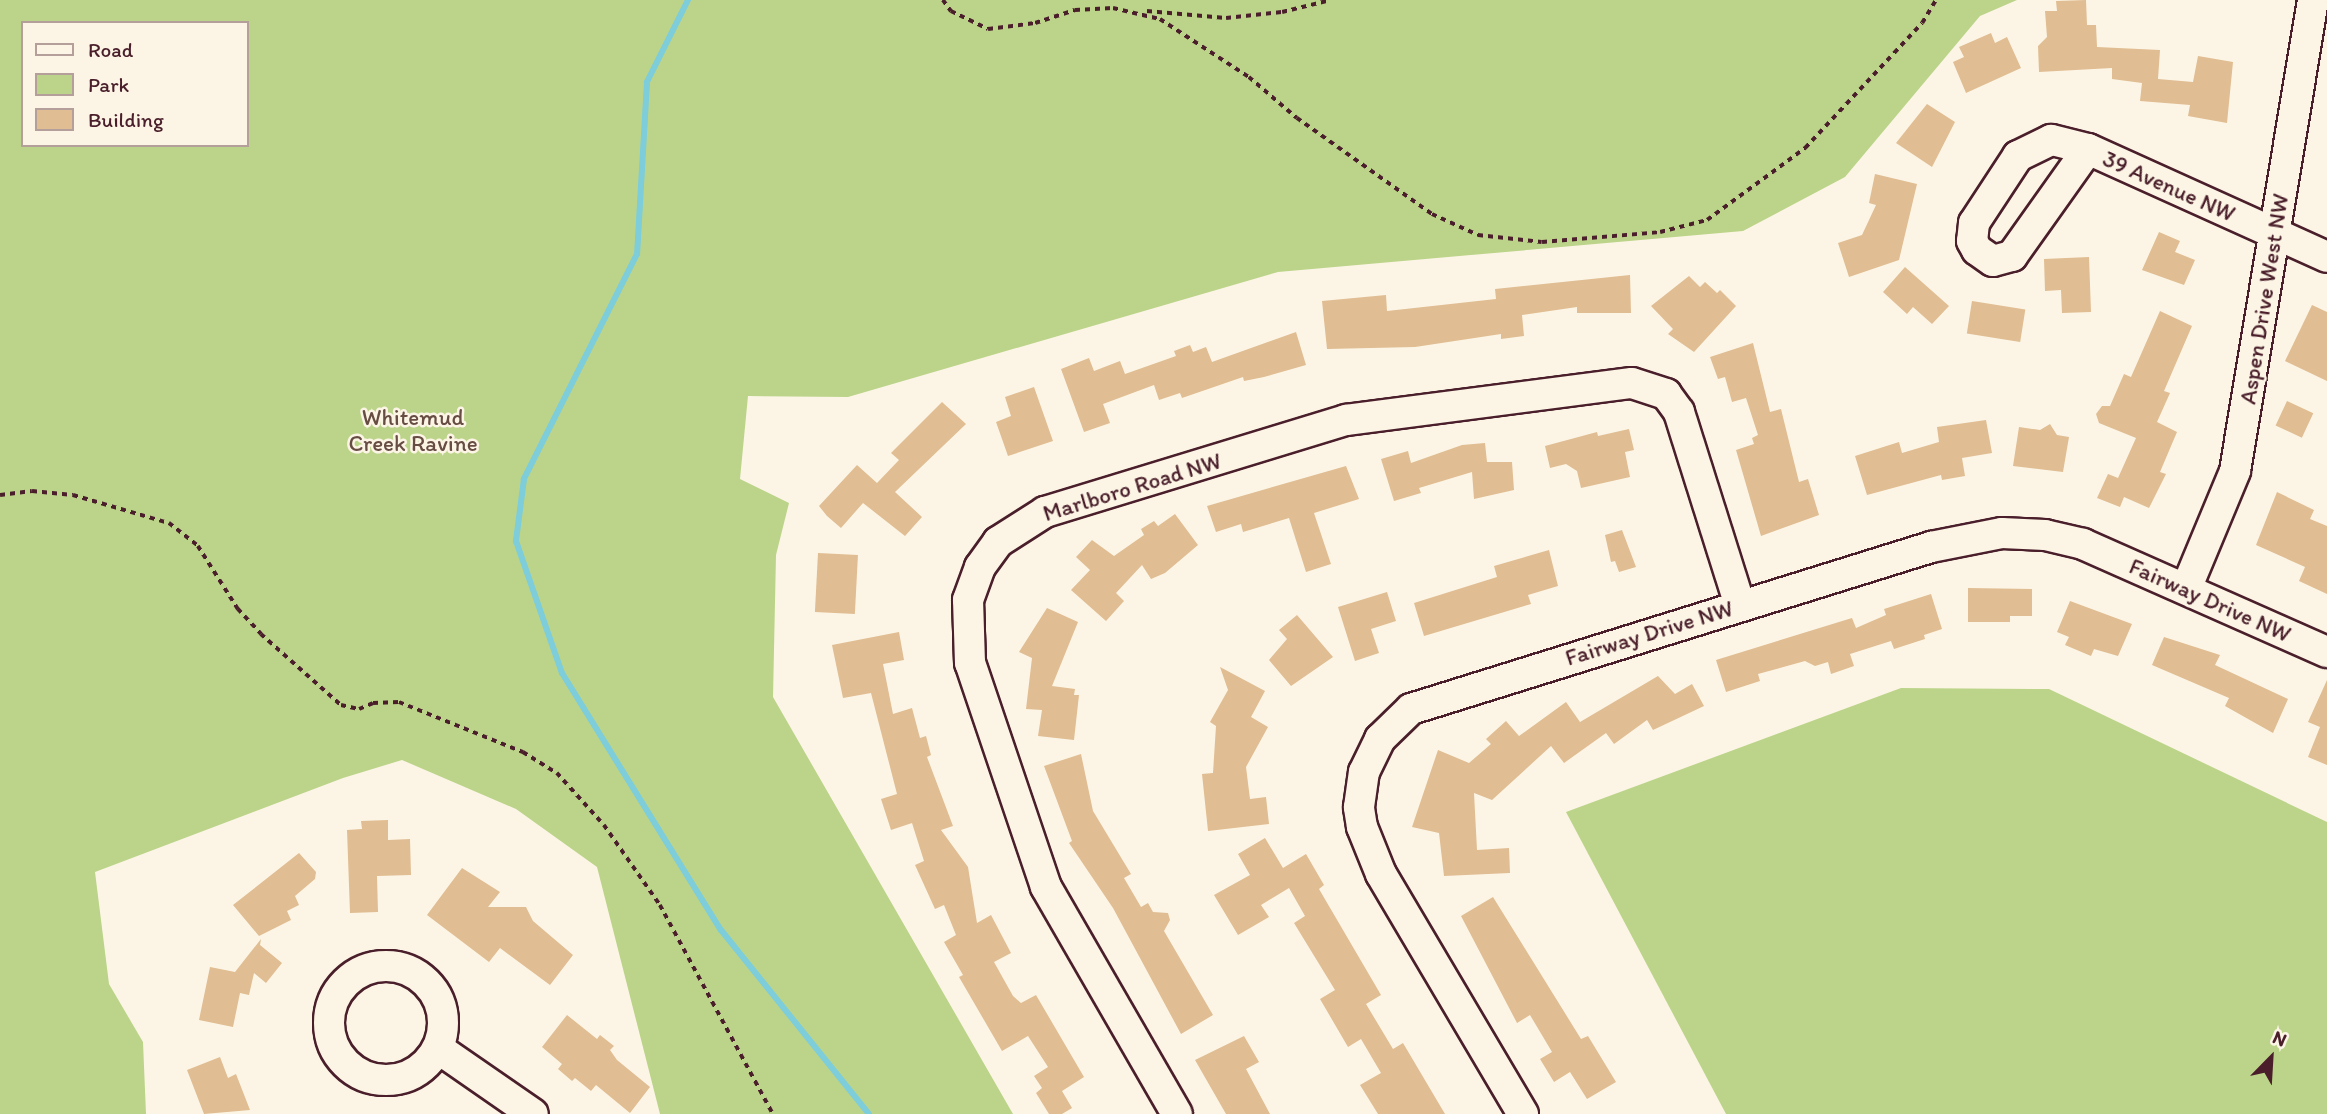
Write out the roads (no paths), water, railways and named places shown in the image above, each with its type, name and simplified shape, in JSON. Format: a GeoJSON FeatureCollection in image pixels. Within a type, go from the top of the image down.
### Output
{"type":"FeatureCollection","features":[{"type":"Feature","properties":{"kind":"street","name":"Aspen Drive West NW"},"geometry":{"type":"LineString","coordinates":[[2186,589],[2235,471],[2313,0]]}},
{"type":"Feature","properties":{"kind":"street","name":"39 Avenue NW"},"geometry":{"type":"LineString","coordinates":[[2088,149],[2327,257]]}},
{"type":"Feature","properties":{"kind":"street","name":"Marlboro Road NW"},"geometry":{"type":"LineString","coordinates":[[1177,1114],[1046,887],[970,663],[968,600],[980,567],[998,542],[1045,512],[1346,420],[1632,383],[1666,394],[1679,412],[1740,606]]}},
{"type":"Feature","properties":{"kind":"street","name":"Fairway Drive NW"},"geometry":{"type":"LineString","coordinates":[[1523,1114],[1369,851],[1359,807],[1364,772],[1390,726],[1424,702],[1957,540],[2002,533],[2045,535],[2083,544],[2327,652]]}},
{"type":"Feature","properties":{"kind":"street"},"geometry":{"type":"LineString","coordinates":[[439,1049],[533,1114]]}},
{"type":"Feature","properties":{"kind":"waterway"},"geometry":{"type":"LineString","coordinates":[[688,0],[647,82],[637,254],[524,479],[516,541],[562,673],[721,930],[869,1114]]}},
{"type":"Feature","properties":{"kind":"park label","name":"Whitemud Creek Ravine"},"geometry":{"type":"Point","coordinates":[413,430]}}]}
